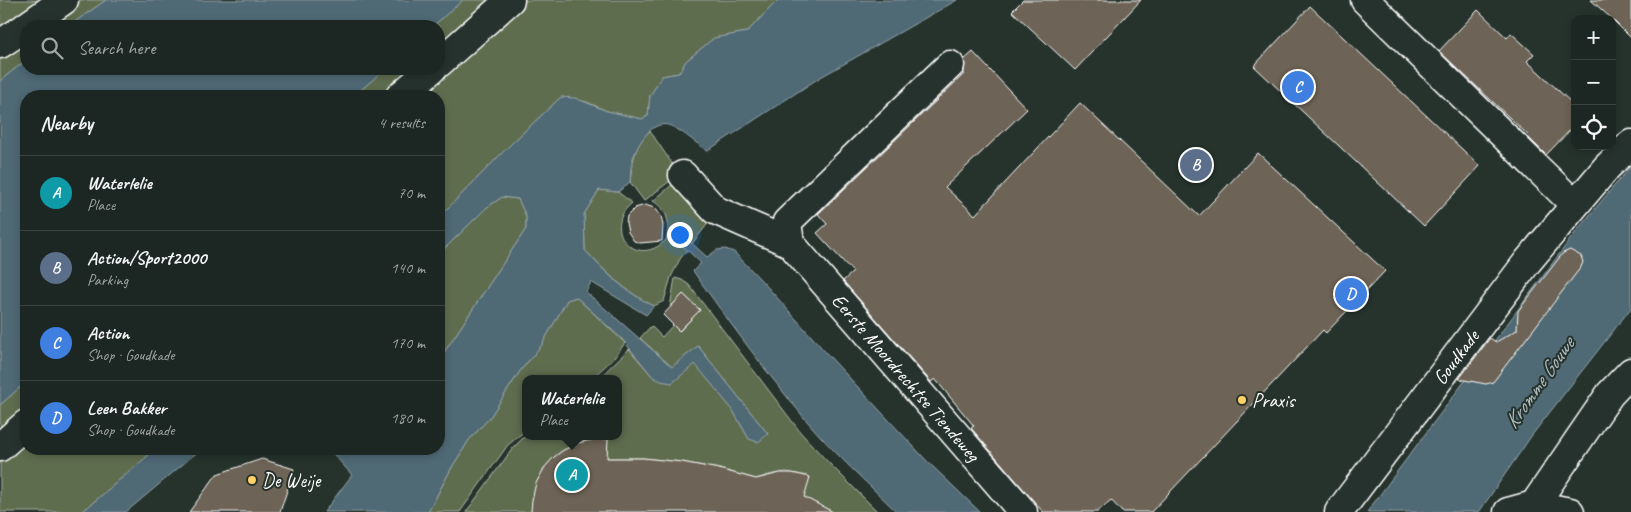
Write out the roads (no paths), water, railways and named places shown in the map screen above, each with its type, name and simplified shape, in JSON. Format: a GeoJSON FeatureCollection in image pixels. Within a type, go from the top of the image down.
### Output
{"type":"FeatureCollection","features":[{"type":"Feature","properties":{"kind":"street"},"geometry":{"type":"LineString","coordinates":[[35,20],[64,0]]}},
{"type":"Feature","properties":{"kind":"street"},"geometry":{"type":"LineString","coordinates":[[445,58],[510,0]]}},
{"type":"Feature","properties":{"kind":"street"},"geometry":{"type":"LineString","coordinates":[[1365,0],[1574,204]]}},
{"type":"Feature","properties":{"kind":"street"},"geometry":{"type":"LineString","coordinates":[[0,44],[20,30]]}},
{"type":"Feature","properties":{"kind":"street"},"geometry":{"type":"LineString","coordinates":[[790,243],[787,222],[950,65]]}},
{"type":"Feature","properties":{"kind":"street"},"geometry":{"type":"LineString","coordinates":[[407,90],[425,75]]}},
{"type":"Feature","properties":{"kind":"street","name":"Goudkade"},"geometry":{"type":"LineString","coordinates":[[1338,512],[1574,204],[1607,167],[1631,144]]}},
{"type":"Feature","properties":{"kind":"street","name":"Eerste Moordrechtse Tiendeweg"},"geometry":{"type":"LineString","coordinates":[[683,175],[715,210],[790,243],[1022,512]]}},
{"type":"Feature","properties":{"kind":"street"},"geometry":{"type":"LineString","coordinates":[[1534,505],[1610,394],[1631,372]]}},
{"type":"Feature","properties":{"kind":"street"},"geometry":{"type":"LineString","coordinates":[[0,447],[20,429]]}},
{"type":"Feature","properties":{"kind":"street"},"geometry":{"type":"LineString","coordinates":[[1508,512],[1534,505],[1569,510],[1570,512]]}},
{"type":"Feature","properties":{"kind":"water"},"geometry":{"type":"Polygon","coordinates":[[[106,0],[463,0],[440,20],[78,20],[106,0]]]}},
{"type":"Feature","properties":{"kind":"water"},"geometry":{"type":"Polygon","coordinates":[[[957,0],[819,78],[707,151],[671,126],[664,125],[652,129],[642,140],[635,152],[631,164],[630,182],[618,192],[599,190],[584,214],[585,250],[617,282],[654,306],[646,315],[591,282],[586,292],[672,367],[698,346],[768,434],[758,442],[749,439],[732,409],[695,364],[672,383],[653,377],[622,339],[576,297],[567,300],[541,346],[520,371],[490,417],[469,440],[428,512],[324,512],[352,475],[334,455],[445,455],[445,351],[526,229],[526,216],[518,199],[502,197],[486,208],[445,248],[445,211],[561,97],[575,98],[607,111],[642,119],[648,116],[650,96],[662,76],[679,73],[686,61],[714,38],[747,32],[777,1],[957,0]]]}},
{"type":"Feature","properties":{"kind":"water"},"geometry":{"type":"Polygon","coordinates":[[[20,65],[20,75],[378,75],[361,90],[20,90],[20,387],[0,405],[0,81],[20,65]]]}},
{"type":"Feature","properties":{"kind":"water","name":"Kromme Gouwe"},"geometry":{"type":"Polygon","coordinates":[[[1631,166],[1631,308],[1532,435],[1479,512],[1367,512],[1578,229],[1631,166]]]}},
{"type":"Feature","properties":{"kind":"water"},"geometry":{"type":"Polygon","coordinates":[[[674,227],[707,257],[717,250],[725,249],[734,252],[927,461],[980,512],[897,512],[828,444],[777,384],[693,271],[701,263],[669,233],[674,227]]]}},
{"type":"Feature","properties":{"kind":"water"},"geometry":{"type":"Polygon","coordinates":[[[149,455],[194,455],[126,512],[82,512],[149,455]]]}},
{"type":"Feature","properties":{"kind":"place","name":"Action"},"geometry":{"type":"Point","coordinates":[1298,87]}},
{"type":"Feature","properties":{"kind":"place","name":"Action/Sport2000"},"geometry":{"type":"Point","coordinates":[1196,165]}},
{"type":"Feature","properties":{"kind":"place","name":"Leen Bakker"},"geometry":{"type":"Point","coordinates":[1351,294]}},
{"type":"Feature","properties":{"kind":"place","name":"Praxis"},"geometry":{"type":"Point","coordinates":[1242,400]}},
{"type":"Feature","properties":{"kind":"place","name":"Waterlelie"},"geometry":{"type":"Point","coordinates":[572,475]}},
{"type":"Feature","properties":{"kind":"place","name":"De Weije"},"geometry":{"type":"Point","coordinates":[252,480]}}]}
